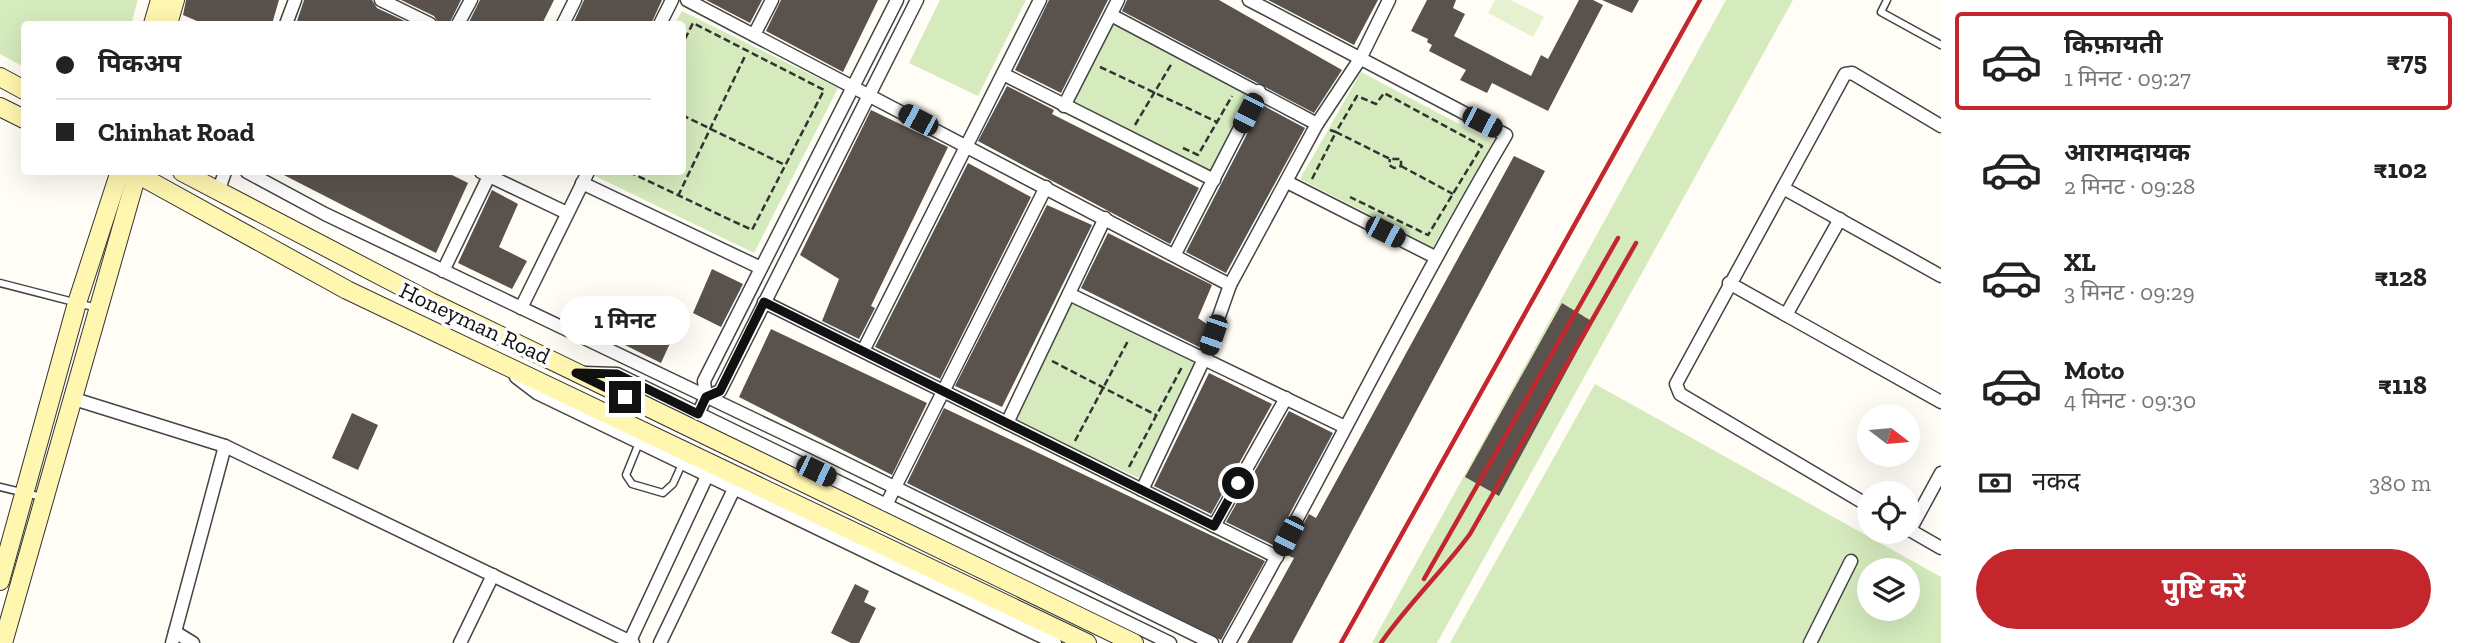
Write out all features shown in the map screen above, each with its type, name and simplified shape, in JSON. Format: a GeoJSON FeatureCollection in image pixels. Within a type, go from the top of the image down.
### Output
{"type":"FeatureCollection","features":[{"type":"Feature","properties":{"kind":"street"},"geometry":{"type":"LineString","coordinates":[[160,0],[167,21]]}},
{"type":"Feature","properties":{"kind":"street"},"geometry":{"type":"LineString","coordinates":[[169,21],[175,0]]}},
{"type":"Feature","properties":{"kind":"street"},"geometry":{"type":"LineString","coordinates":[[287,21],[295,0]]}},
{"type":"Feature","properties":{"kind":"street"},"geometry":{"type":"LineString","coordinates":[[381,0],[424,21]]}},
{"type":"Feature","properties":{"kind":"street"},"geometry":{"type":"LineString","coordinates":[[460,21],[471,0]]}},
{"type":"Feature","properties":{"kind":"street"},"geometry":{"type":"LineString","coordinates":[[564,21],[575,0]]}},
{"type":"Feature","properties":{"kind":"street"},"geometry":{"type":"LineString","coordinates":[[662,21],[672,0]]}},
{"type":"Feature","properties":{"kind":"street"},"geometry":{"type":"LineString","coordinates":[[687,0],[1230,285]]}},
{"type":"Feature","properties":{"kind":"street"},"geometry":{"type":"LineString","coordinates":[[754,35],[772,0]]}},
{"type":"Feature","properties":{"kind":"street"},"geometry":{"type":"LineString","coordinates":[[698,414],[706,397],[704,381],[897,0]]}},
{"type":"Feature","properties":{"kind":"street"},"geometry":{"type":"LineString","coordinates":[[706,397],[720,391],[916,0]]}},
{"type":"Feature","properties":{"kind":"street"},"geometry":{"type":"LineString","coordinates":[[863,351],[1040,0]]}},
{"type":"Feature","properties":{"kind":"street"},"geometry":{"type":"LineString","coordinates":[[1064,106],[1118,0]]}},
{"type":"Feature","properties":{"kind":"street"},"geometry":{"type":"LineString","coordinates":[[1229,643],[1435,257],[1506,135],[1249,0]]}},
{"type":"Feature","properties":{"kind":"street"},"geometry":{"type":"LineString","coordinates":[[1142,490],[1204,359],[1230,285],[1317,124],[1360,59],[1389,0]]}},
{"type":"Feature","properties":{"kind":"street"},"geometry":{"type":"LineString","coordinates":[[1111,15],[1317,124]]}},
{"type":"Feature","properties":{"kind":"street"},"geometry":{"type":"LineString","coordinates":[[1857,499],[1677,391],[1676,384],[1847,72],[1941,125]]}},
{"type":"Feature","properties":{"kind":"street"},"geometry":{"type":"LineString","coordinates":[[1003,74],[1214,180]]}},
{"type":"Feature","properties":{"kind":"street"},"geometry":{"type":"LineString","coordinates":[[0,77],[21,88]]}},
{"type":"Feature","properties":{"kind":"street"},"geometry":{"type":"LineString","coordinates":[[1175,254],[1259,91]]}},
{"type":"Feature","properties":{"kind":"street"},"geometry":{"type":"LineString","coordinates":[[0,107],[21,118]]}},
{"type":"Feature","properties":{"kind":"street"},"geometry":{"type":"LineString","coordinates":[[0,581],[77,303],[116,175]]}},
{"type":"Feature","properties":{"kind":"street"},"geometry":{"type":"LineString","coordinates":[[3,637],[45,498],[97,308],[138,175]]}},
{"type":"Feature","properties":{"kind":"street","name":"Honeyman Road"},"geometry":{"type":"LineString","coordinates":[[143,175],[347,290],[1087,643]]}},
{"type":"Feature","properties":{"kind":"street"},"geometry":{"type":"LineString","coordinates":[[187,175],[576,373],[1134,643]]}},
{"type":"Feature","properties":{"kind":"street"},"geometry":{"type":"LineString","coordinates":[[218,192],[224,175]]}},
{"type":"Feature","properties":{"kind":"street"},"geometry":{"type":"LineString","coordinates":[[253,175],[325,214],[1212,643]]}},
{"type":"Feature","properties":{"kind":"street"},"geometry":{"type":"LineString","coordinates":[[443,271],[486,175]]}},
{"type":"Feature","properties":{"kind":"street"},"geometry":{"type":"LineString","coordinates":[[491,175],[567,213]]}},
{"type":"Feature","properties":{"kind":"street"},"geometry":{"type":"LineString","coordinates":[[521,308],[585,177],[761,268]]}},
{"type":"Feature","properties":{"kind":"street"},"geometry":{"type":"LineString","coordinates":[[1287,182],[1435,257]]}},
{"type":"Feature","properties":{"kind":"street"},"geometry":{"type":"LineString","coordinates":[[886,505],[1046,187]]}},
{"type":"Feature","properties":{"kind":"street"},"geometry":{"type":"LineString","coordinates":[[1783,188],[1941,276]]}},
{"type":"Feature","properties":{"kind":"street"},"geometry":{"type":"LineString","coordinates":[[1007,423],[1105,218]]}},
{"type":"Feature","properties":{"kind":"street"},"geometry":{"type":"LineString","coordinates":[[1786,315],[1840,219]]}},
{"type":"Feature","properties":{"kind":"street"},"geometry":{"type":"LineString","coordinates":[[1729,283],[1941,402]]}},
{"type":"Feature","properties":{"kind":"street"},"geometry":{"type":"LineString","coordinates":[[1069,294],[1343,426]]}},
{"type":"Feature","properties":{"kind":"street"},"geometry":{"type":"LineString","coordinates":[[764,302],[1277,557]]}},
{"type":"Feature","properties":{"kind":"street"},"geometry":{"type":"LineString","coordinates":[[607,349],[617,374]]}},
{"type":"Feature","properties":{"kind":"street"},"geometry":{"type":"LineString","coordinates":[[492,358],[537,393],[1055,643]]}},
{"type":"Feature","properties":{"kind":"street"},"geometry":{"type":"LineString","coordinates":[[576,373],[617,374],[1170,643]]}},
{"type":"Feature","properties":{"kind":"street"},"geometry":{"type":"LineString","coordinates":[[71,398],[225,446],[630,642],[707,477]]}},
{"type":"Feature","properties":{"kind":"street"},"geometry":{"type":"LineString","coordinates":[[1214,526],[1286,398]]}},
{"type":"Feature","properties":{"kind":"street"},"geometry":{"type":"LineString","coordinates":[[192,643],[174,638],[225,446]]}},
{"type":"Feature","properties":{"kind":"street"},"geometry":{"type":"LineString","coordinates":[[1920,510],[1941,473]]}},
{"type":"Feature","properties":{"kind":"street"},"geometry":{"type":"LineString","coordinates":[[660,643],[734,489]]}},
{"type":"Feature","properties":{"kind":"street"},"geometry":{"type":"LineString","coordinates":[[1920,536],[1941,548]]}},
{"type":"Feature","properties":{"kind":"street"},"geometry":{"type":"LineString","coordinates":[[1810,643],[1851,561]]}},
{"type":"Feature","properties":{"kind":"street"},"geometry":{"type":"LineString","coordinates":[[460,643],[493,575]]}},
{"type":"Feature","properties":{"kind":"lane"},"geometry":{"type":"LineString","coordinates":[[1887,0],[1881,12],[1941,45]]}},
{"type":"Feature","properties":{"kind":"lane"},"geometry":{"type":"LineString","coordinates":[[0,284],[97,308]]}},
{"type":"Feature","properties":{"kind":"lane"},"geometry":{"type":"LineString","coordinates":[[639,443],[626,475],[632,484],[663,493],[673,484],[682,464]]}},
{"type":"Feature","properties":{"kind":"lane"},"geometry":{"type":"LineString","coordinates":[[0,487],[45,498]]}},
{"type":"Feature","properties":{"kind":"path"},"geometry":{"type":"LineString","coordinates":[[635,175],[752,230],[824,90],[747,53],[693,23],[686,37]]}},
{"type":"Feature","properties":{"kind":"path"},"geometry":{"type":"LineString","coordinates":[[678,196],[747,53]]}},
{"type":"Feature","properties":{"kind":"path"},"geometry":{"type":"LineString","coordinates":[[1087,60],[1217,122]]}},
{"type":"Feature","properties":{"kind":"path"},"geometry":{"type":"LineString","coordinates":[[1124,120],[1135,125],[1174,60]]}},
{"type":"Feature","properties":{"kind":"path"},"geometry":{"type":"LineString","coordinates":[[1173,143],[1198,155],[1235,91]]}},
{"type":"Feature","properties":{"kind":"path"},"geometry":{"type":"LineString","coordinates":[[1322,184],[1310,178],[1357,96],[1376,104],[1384,93],[1482,146],[1428,234],[1346,195]]}},
{"type":"Feature","properties":{"kind":"path"},"geometry":{"type":"LineString","coordinates":[[686,117],[785,166]]}},
{"type":"Feature","properties":{"kind":"path"},"geometry":{"type":"LineString","coordinates":[[1317,124],[1390,159],[1401,159],[1401,166]]}},
{"type":"Feature","properties":{"kind":"path"},"geometry":{"type":"LineString","coordinates":[[1390,159],[1389,165],[1394,168],[1401,166],[1466,202]]}},
{"type":"Feature","properties":{"kind":"path"},"geometry":{"type":"LineString","coordinates":[[1075,441],[1130,336]]}},
{"type":"Feature","properties":{"kind":"path"},"geometry":{"type":"LineString","coordinates":[[1048,363],[1053,352],[1050,359],[1156,415]]}},
{"type":"Feature","properties":{"kind":"path"},"geometry":{"type":"LineString","coordinates":[[1118,462],[1129,468],[1184,363]]}},
{"type":"Feature","properties":{"kind":"path"},"geometry":{"type":"LineString","coordinates":[[1065,436],[1086,446]]}},
{"type":"Feature","properties":{"kind":"green space"},"geometry":{"type":"Polygon","coordinates":[[[0,0],[138,0],[132,21],[21,21],[21,65],[0,54],[0,0]]]}},
{"type":"Feature","properties":{"kind":"green space"},"geometry":{"type":"Polygon","coordinates":[[[940,0],[1026,0],[978,96],[909,63],[940,0]]]}},
{"type":"Feature","properties":{"kind":"green space"},"geometry":{"type":"Polygon","coordinates":[[[1495,0],[1511,0],[1544,17],[1533,37],[1488,13],[1495,0]]]}},
{"type":"Feature","properties":{"kind":"green space"},"geometry":{"type":"Polygon","coordinates":[[[1726,0],[1793,0],[1437,643],[1372,643],[1726,0]]]}},
{"type":"Feature","properties":{"kind":"green space"},"geometry":{"type":"Polygon","coordinates":[[[682,11],[838,88],[754,253],[595,176],[686,175],[686,21],[677,21],[682,11]]]}},
{"type":"Feature","properties":{"kind":"green space"},"geometry":{"type":"Polygon","coordinates":[[[1112,22],[1251,94],[1210,173],[1070,102],[1112,22]]]}},
{"type":"Feature","properties":{"kind":"green space"},"geometry":{"type":"Polygon","coordinates":[[[1361,72],[1493,142],[1433,247],[1300,179],[1361,72]]]}},
{"type":"Feature","properties":{"kind":"green space"},"geometry":{"type":"Polygon","coordinates":[[[1073,299],[1198,363],[1139,478],[1012,421],[1073,299]]]}},
{"type":"Feature","properties":{"kind":"green space"},"geometry":{"type":"Polygon","coordinates":[[[1595,384],[1857,530],[1857,544],[1882,544],[1907,558],[1857,558],[1857,621],[1920,621],[1920,565],[1941,577],[1941,643],[1450,643],[1595,384]]]}},
{"type":"Feature","properties":{"kind":"building"},"geometry":{"type":"Polygon","coordinates":[[[186,0],[279,0],[273,21],[197,21],[183,15],[186,0]]]}},
{"type":"Feature","properties":{"kind":"building"},"geometry":{"type":"Polygon","coordinates":[[[304,0],[372,0],[377,8],[405,21],[297,21],[304,0]]]}},
{"type":"Feature","properties":{"kind":"building"},"geometry":{"type":"Polygon","coordinates":[[[401,0],[461,0],[450,21],[437,21],[434,16],[401,0]]]}},
{"type":"Feature","properties":{"kind":"building"},"geometry":{"type":"Polygon","coordinates":[[[480,0],[554,0],[544,21],[470,21],[480,0]]]}},
{"type":"Feature","properties":{"kind":"building"},"geometry":{"type":"Polygon","coordinates":[[[584,0],[662,0],[652,21],[574,21],[584,0]]]}},
{"type":"Feature","properties":{"kind":"building"},"geometry":{"type":"Polygon","coordinates":[[[706,0],[762,0],[750,23],[706,0]]]}},
{"type":"Feature","properties":{"kind":"building"},"geometry":{"type":"Polygon","coordinates":[[[781,0],[878,0],[843,72],[766,31],[781,0]]]}},
{"type":"Feature","properties":{"kind":"building"},"geometry":{"type":"Polygon","coordinates":[[[1049,0],[1108,0],[1061,93],[1015,70],[1049,0]]]}},
{"type":"Feature","properties":{"kind":"building"},"geometry":{"type":"Polygon","coordinates":[[[1127,0],[1219,0],[1342,70],[1314,113],[1122,11],[1127,0]]]}},
{"type":"Feature","properties":{"kind":"building"},"geometry":{"type":"Polygon","coordinates":[[[1268,0],[1378,0],[1354,45],[1268,0]]]}},
{"type":"Feature","properties":{"kind":"building"},"geometry":{"type":"Polygon","coordinates":[[[1427,0],[1456,0],[1453,8],[1465,14],[1454,36],[1531,76],[1541,55],[1548,59],[1579,0],[1593,0],[1603,5],[1548,111],[1492,83],[1487,93],[1460,80],[1466,70],[1429,51],[1432,45],[1427,42],[1428,39],[1411,31],[1427,0]]]}},
{"type":"Feature","properties":{"kind":"building"},"geometry":{"type":"Polygon","coordinates":[[[1602,0],[1639,0],[1632,13],[1602,0]]]}},
{"type":"Feature","properties":{"kind":"building"},"geometry":{"type":"Polygon","coordinates":[[[1007,86],[1054,110],[1052,114],[1199,188],[1170,244],[978,141],[1007,86]]]}},
{"type":"Feature","properties":{"kind":"building"},"geometry":{"type":"Polygon","coordinates":[[[1262,105],[1305,128],[1226,273],[1186,252],[1262,105]]]}},
{"type":"Feature","properties":{"kind":"building"},"geometry":{"type":"Polygon","coordinates":[[[871,110],[948,147],[871,306],[875,308],[859,339],[822,321],[839,279],[800,255],[871,110]]]}},
{"type":"Feature","properties":{"kind":"building"},"geometry":{"type":"Polygon","coordinates":[[[1514,156],[1545,171],[1292,643],[1247,643],[1294,558],[1287,555],[1309,514],[1316,518],[1514,156]]]}},
{"type":"Feature","properties":{"kind":"building"},"geometry":{"type":"Polygon","coordinates":[[[968,163],[1031,197],[940,379],[875,347],[968,163]]]}},
{"type":"Feature","properties":{"kind":"building"},"geometry":{"type":"Polygon","coordinates":[[[284,175],[452,175],[468,183],[436,253],[284,175]]]}},
{"type":"Feature","properties":{"kind":"building"},"geometry":{"type":"Polygon","coordinates":[[[492,190],[518,204],[499,247],[527,261],[512,289],[458,263],[492,190]]]}},
{"type":"Feature","properties":{"kind":"building"},"geometry":{"type":"Polygon","coordinates":[[[1047,205],[1092,225],[1002,407],[955,386],[1047,205]]]}},
{"type":"Feature","properties":{"kind":"building"},"geometry":{"type":"Polygon","coordinates":[[[1108,233],[1212,285],[1198,318],[1207,324],[1199,347],[1081,288],[1108,233]]]}},
{"type":"Feature","properties":{"kind":"building"},"geometry":{"type":"Polygon","coordinates":[[[712,269],[743,284],[721,327],[693,313],[712,269]]]}},
{"type":"Feature","properties":{"kind":"building"},"geometry":{"type":"Polygon","coordinates":[[[642,297],[681,319],[661,363],[619,342],[642,297]]]}},
{"type":"Feature","properties":{"kind":"building"},"geometry":{"type":"Polygon","coordinates":[[[1562,303],[1593,322],[1499,496],[1465,477],[1562,303]]]}},
{"type":"Feature","properties":{"kind":"building"},"geometry":{"type":"Polygon","coordinates":[[[771,329],[927,403],[892,475],[739,397],[771,329]]]}},
{"type":"Feature","properties":{"kind":"building"},"geometry":{"type":"Polygon","coordinates":[[[1209,373],[1272,404],[1211,514],[1154,486],[1209,373]]]}},
{"type":"Feature","properties":{"kind":"building"},"geometry":{"type":"Polygon","coordinates":[[[944,408],[1265,561],[1221,640],[907,483],[944,408]]]}},
{"type":"Feature","properties":{"kind":"building"},"geometry":{"type":"Polygon","coordinates":[[[1289,411],[1333,433],[1273,545],[1226,522],[1289,411]]]}},
{"type":"Feature","properties":{"kind":"building"},"geometry":{"type":"Polygon","coordinates":[[[352,413],[378,425],[358,470],[332,458],[352,413]]]}},
{"type":"Feature","properties":{"kind":"building"},"geometry":{"type":"Polygon","coordinates":[[[855,584],[869,591],[864,602],[876,608],[859,643],[851,643],[831,633],[855,584]]]}},
{"type":"Feature","properties":{"kind":"railway"},"geometry":{"type":"LineString","coordinates":[[1341,643],[1700,0]]}},
{"type":"Feature","properties":{"kind":"railway"},"geometry":{"type":"LineString","coordinates":[[1424,579],[1618,238]]}},
{"type":"Feature","properties":{"kind":"railway"},"geometry":{"type":"LineString","coordinates":[[1381,643],[1470,534],[1636,243]]}},
{"type":"Feature","properties":{"kind":"route"},"geometry":{"type":"LineString","coordinates":[[625,397],[576,373],[617,374],[698,414],[706,397],[720,391],[764,302],[1214,526],[1238,483]]}}]}
